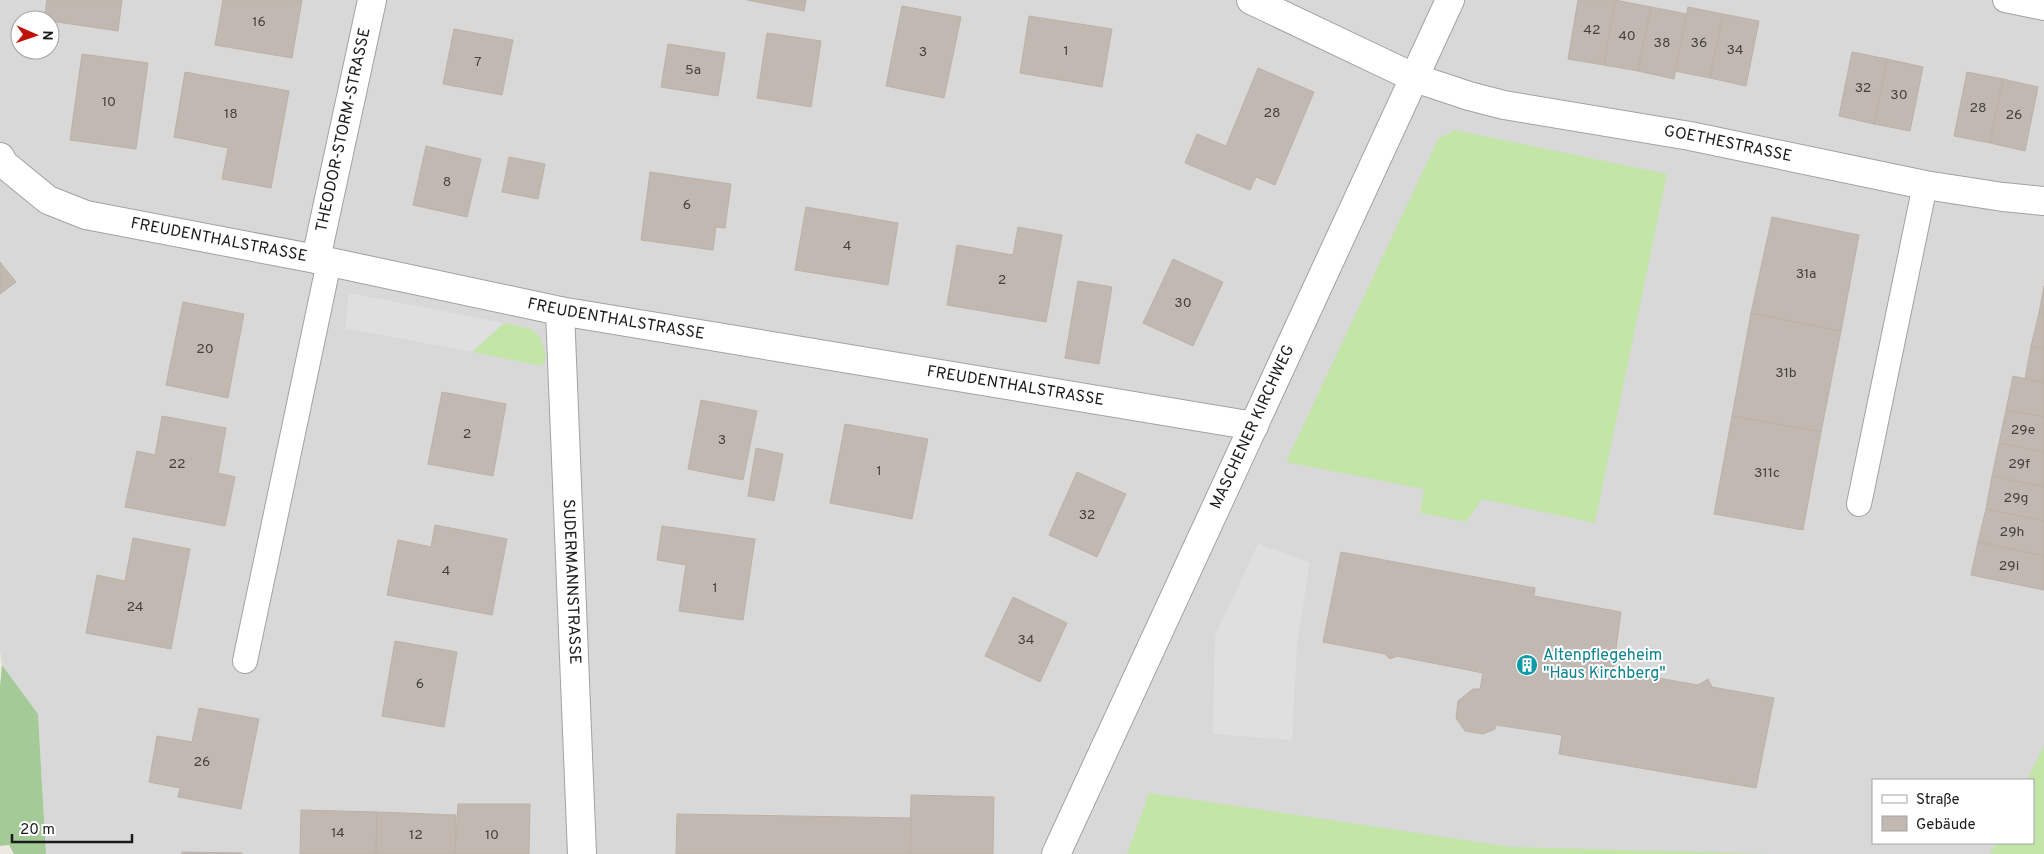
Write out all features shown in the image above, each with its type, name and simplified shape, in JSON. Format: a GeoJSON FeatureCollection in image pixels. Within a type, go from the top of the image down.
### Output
{"type":"FeatureCollection","features":[{"type":"Feature","properties":{"kind":"street","name":"THEODOR-STORM-STRASSE"},"geometry":{"type":"LineString","coordinates":[[322,261],[372,0]]}},
{"type":"Feature","properties":{"kind":"street","name":"GOETHESTRASSE"},"geometry":{"type":"LineString","coordinates":[[1251,0],[1415,78],[1469,96],[1504,105],[1690,136],[1924,185],[2002,197],[2044,201]]}},
{"type":"Feature","properties":{"kind":"street","name":"MASCHENER KIRCHWEG"},"geometry":{"type":"LineString","coordinates":[[1056,854],[1450,0]]}},
{"type":"Feature","properties":{"kind":"street","name":"FREUDENTHALSTRASSE"},"geometry":{"type":"LineString","coordinates":[[1,163],[48,200],[86,215],[322,261],[560,311],[1254,426]]}},
{"type":"Feature","properties":{"kind":"street","name":"SUDERMANNSTRASSE"},"geometry":{"type":"LineString","coordinates":[[560,311],[582,854]]}},
{"type":"Feature","properties":{"kind":"lane"},"geometry":{"type":"LineString","coordinates":[[2005,0],[2044,8]]}},
{"type":"Feature","properties":{"kind":"lane"},"geometry":{"type":"LineString","coordinates":[[1859,504],[1924,185]]}},
{"type":"Feature","properties":{"kind":"lane"},"geometry":{"type":"LineString","coordinates":[[245,661],[322,261]]}},
{"type":"Feature","properties":{"kind":"shaded area"},"geometry":{"type":"Polygon","coordinates":[[[0,0],[2044,0],[2044,854],[46,854],[38,714],[2,665],[0,651],[0,0]]]}},
{"type":"Feature","properties":{"kind":"shaded area"},"geometry":{"type":"Polygon","coordinates":[[[349,293],[504,323],[472,352],[345,328],[349,293]]]}},
{"type":"Feature","properties":{"kind":"shaded area"},"geometry":{"type":"Polygon","coordinates":[[[1258,544],[1310,562],[1297,643],[1292,740],[1213,734],[1215,636],[1258,544]]]}},
{"type":"Feature","properties":{"kind":"green space"},"geometry":{"type":"Polygon","coordinates":[[[1455,130],[1667,174],[1595,523],[1482,499],[1466,522],[1420,513],[1424,489],[1286,462],[1438,139],[1455,130]]]}},
{"type":"Feature","properties":{"kind":"green space"},"geometry":{"type":"Polygon","coordinates":[[[504,323],[532,329],[541,339],[546,357],[542,366],[472,352],[504,323]]]}},
{"type":"Feature","properties":{"kind":"green space"},"geometry":{"type":"Polygon","coordinates":[[[2,665],[38,714],[46,854],[14,854],[9,845],[0,846],[0,687],[2,665]]]}},
{"type":"Feature","properties":{"kind":"green space"},"geometry":{"type":"Polygon","coordinates":[[[2044,745],[2044,854],[1990,854],[1995,844],[2034,844],[2034,779],[2027,779],[2044,745]]]}},
{"type":"Feature","properties":{"kind":"green space"},"geometry":{"type":"Polygon","coordinates":[[[1149,793],[1512,847],[1774,854],[1127,854],[1149,793]]]}},
{"type":"Feature","properties":{"kind":"building"},"geometry":{"type":"Polygon","coordinates":[[[47,0],[122,0],[118,31],[60,22],[60,10],[46,10],[47,0]]]}},
{"type":"Feature","properties":{"kind":"building"},"geometry":{"type":"Polygon","coordinates":[[[223,0],[302,0],[292,58],[215,45],[223,0]]]}},
{"type":"Feature","properties":{"kind":"building"},"geometry":{"type":"Polygon","coordinates":[[[747,0],[806,0],[804,11],[747,0]]]}},
{"type":"Feature","properties":{"kind":"building"},"geometry":{"type":"Polygon","coordinates":[[[1578,0],[1615,0],[1604,65],[1568,59],[1578,0]]]}},
{"type":"Feature","properties":{"kind":"building"},"geometry":{"type":"Polygon","coordinates":[[[1615,0],[1651,7],[1638,71],[1604,65],[1615,0]]]}},
{"type":"Feature","properties":{"kind":"building"},"geometry":{"type":"Polygon","coordinates":[[[902,6],[961,17],[944,98],[886,86],[902,6]]]}},
{"type":"Feature","properties":{"kind":"building"},"geometry":{"type":"Polygon","coordinates":[[[1651,7],[1687,14],[1674,79],[1638,71],[1651,7]]]}},
{"type":"Feature","properties":{"kind":"building"},"geometry":{"type":"Polygon","coordinates":[[[1688,7],[1723,14],[1710,78],[1675,71],[1688,7]]]}},
{"type":"Feature","properties":{"kind":"building"},"geometry":{"type":"Polygon","coordinates":[[[1723,14],[1759,21],[1746,86],[1710,78],[1723,14]]]}},
{"type":"Feature","properties":{"kind":"building"},"geometry":{"type":"Polygon","coordinates":[[[1029,16],[1112,29],[1102,87],[1020,73],[1029,16]]]}},
{"type":"Feature","properties":{"kind":"building"},"geometry":{"type":"Polygon","coordinates":[[[454,29],[513,40],[502,95],[443,84],[454,29]]]}},
{"type":"Feature","properties":{"kind":"building"},"geometry":{"type":"Polygon","coordinates":[[[767,33],[821,41],[811,107],[757,98],[767,33]]]}},
{"type":"Feature","properties":{"kind":"building"},"geometry":{"type":"Polygon","coordinates":[[[668,44],[725,53],[718,96],[661,87],[668,44]]]}},
{"type":"Feature","properties":{"kind":"building"},"geometry":{"type":"Polygon","coordinates":[[[1852,52],[1887,59],[1874,124],[1839,116],[1852,52]]]}},
{"type":"Feature","properties":{"kind":"building"},"geometry":{"type":"Polygon","coordinates":[[[82,54],[148,63],[136,149],[70,140],[82,54]]]}},
{"type":"Feature","properties":{"kind":"building"},"geometry":{"type":"Polygon","coordinates":[[[1887,59],[1923,67],[1910,131],[1874,124],[1887,59]]]}},
{"type":"Feature","properties":{"kind":"building"},"geometry":{"type":"Polygon","coordinates":[[[1258,68],[1314,92],[1275,185],[1256,177],[1250,190],[1185,163],[1197,134],[1226,146],[1258,68]]]}},
{"type":"Feature","properties":{"kind":"building"},"geometry":{"type":"Polygon","coordinates":[[[185,72],[289,91],[271,188],[222,179],[228,148],[174,137],[185,72]]]}},
{"type":"Feature","properties":{"kind":"building"},"geometry":{"type":"Polygon","coordinates":[[[1967,72],[2003,79],[1990,143],[1954,136],[1967,72]]]}},
{"type":"Feature","properties":{"kind":"building"},"geometry":{"type":"Polygon","coordinates":[[[2003,79],[2038,87],[2025,151],[1990,143],[2003,79]]]}},
{"type":"Feature","properties":{"kind":"building"},"geometry":{"type":"Polygon","coordinates":[[[426,146],[481,159],[467,217],[413,205],[426,146]]]}},
{"type":"Feature","properties":{"kind":"building"},"geometry":{"type":"Polygon","coordinates":[[[509,157],[545,164],[538,199],[502,192],[509,157]]]}},
{"type":"Feature","properties":{"kind":"building"},"geometry":{"type":"Polygon","coordinates":[[[650,172],[731,184],[725,228],[716,227],[713,250],[641,240],[650,172]]]}},
{"type":"Feature","properties":{"kind":"building"},"geometry":{"type":"Polygon","coordinates":[[[806,207],[898,223],[888,285],[795,270],[806,207]]]}},
{"type":"Feature","properties":{"kind":"building"},"geometry":{"type":"Polygon","coordinates":[[[1772,217],[1859,235],[1841,331],[1751,313],[1772,217]]]}},
{"type":"Feature","properties":{"kind":"building"},"geometry":{"type":"Polygon","coordinates":[[[1018,227],[1062,235],[1046,322],[947,305],[957,245],[1013,255],[1018,227]]]}},
{"type":"Feature","properties":{"kind":"building"},"geometry":{"type":"Polygon","coordinates":[[[1173,259],[1223,282],[1193,346],[1143,323],[1173,259]]]}},
{"type":"Feature","properties":{"kind":"building"},"geometry":{"type":"Polygon","coordinates":[[[0,262],[16,282],[0,294],[0,262]]]}},
{"type":"Feature","properties":{"kind":"building"},"geometry":{"type":"Polygon","coordinates":[[[1078,281],[1112,287],[1099,364],[1065,358],[1078,281]]]}},
{"type":"Feature","properties":{"kind":"building"},"geometry":{"type":"Polygon","coordinates":[[[2044,286],[2044,314],[2039,313],[2044,286]]]}},
{"type":"Feature","properties":{"kind":"building"},"geometry":{"type":"Polygon","coordinates":[[[183,302],[244,314],[228,398],[166,385],[183,302]]]}},
{"type":"Feature","properties":{"kind":"building"},"geometry":{"type":"Polygon","coordinates":[[[1751,313],[1841,331],[1821,432],[1732,416],[1751,313]]]}},
{"type":"Feature","properties":{"kind":"building"},"geometry":{"type":"Polygon","coordinates":[[[2039,313],[2044,314],[2044,349],[2031,346],[2039,313]]]}},
{"type":"Feature","properties":{"kind":"building"},"geometry":{"type":"Polygon","coordinates":[[[2031,346],[2044,349],[2044,383],[2025,379],[2031,346]]]}},
{"type":"Feature","properties":{"kind":"building"},"geometry":{"type":"Polygon","coordinates":[[[2013,376],[2044,383],[2044,417],[2006,410],[2013,376]]]}},
{"type":"Feature","properties":{"kind":"building"},"geometry":{"type":"Polygon","coordinates":[[[442,392],[506,404],[493,476],[428,464],[442,392]]]}},
{"type":"Feature","properties":{"kind":"building"},"geometry":{"type":"Polygon","coordinates":[[[701,400],[757,411],[743,480],[688,469],[701,400]]]}},
{"type":"Feature","properties":{"kind":"building"},"geometry":{"type":"Polygon","coordinates":[[[2006,410],[2044,417],[2044,452],[1999,443],[2006,410]]]}},
{"type":"Feature","properties":{"kind":"building"},"geometry":{"type":"Polygon","coordinates":[[[162,416],[226,428],[218,473],[235,477],[225,526],[125,507],[137,451],[155,455],[162,416]]]}},
{"type":"Feature","properties":{"kind":"building"},"geometry":{"type":"Polygon","coordinates":[[[1732,416],[1821,432],[1803,530],[1714,514],[1732,416]]]}},
{"type":"Feature","properties":{"kind":"building"},"geometry":{"type":"Polygon","coordinates":[[[845,424],[928,439],[912,519],[830,503],[845,424]]]}},
{"type":"Feature","properties":{"kind":"building"},"geometry":{"type":"Polygon","coordinates":[[[1999,443],[2044,452],[2044,487],[1992,476],[1999,443]]]}},
{"type":"Feature","properties":{"kind":"building"},"geometry":{"type":"Polygon","coordinates":[[[756,448],[783,454],[774,501],[748,496],[756,448]]]}},
{"type":"Feature","properties":{"kind":"building"},"geometry":{"type":"Polygon","coordinates":[[[1077,472],[1126,494],[1097,557],[1049,535],[1077,472]]]}},
{"type":"Feature","properties":{"kind":"building"},"geometry":{"type":"Polygon","coordinates":[[[1992,476],[2044,487],[2044,521],[1986,509],[1992,476]]]}},
{"type":"Feature","properties":{"kind":"building"},"geometry":{"type":"Polygon","coordinates":[[[1986,509],[2044,521],[2044,556],[1978,542],[1986,509]]]}},
{"type":"Feature","properties":{"kind":"building"},"geometry":{"type":"Polygon","coordinates":[[[435,525],[507,539],[492,615],[387,595],[398,540],[431,547],[435,525]]]}},
{"type":"Feature","properties":{"kind":"building"},"geometry":{"type":"Polygon","coordinates":[[[662,526],[755,539],[743,620],[679,611],[686,565],[657,560],[662,526]]]}},
{"type":"Feature","properties":{"kind":"building"},"geometry":{"type":"Polygon","coordinates":[[[133,538],[190,549],[171,649],[86,633],[97,575],[125,581],[133,538]]]}},
{"type":"Feature","properties":{"kind":"building"},"geometry":{"type":"Polygon","coordinates":[[[1978,542],[2044,556],[2044,590],[1971,575],[1978,542]]]}},
{"type":"Feature","properties":{"kind":"building","name":"Altenpflegeheim \"Haus Kirchberg\""},"geometry":{"type":"Polygon","coordinates":[[[1341,552],[1535,588],[1534,596],[1621,612],[1613,670],[1698,685],[1708,679],[1712,687],[1774,698],[1756,788],[1559,754],[1562,735],[1496,725],[1495,729],[1483,734],[1465,731],[1456,718],[1458,701],[1473,689],[1480,689],[1483,673],[1397,656],[1390,659],[1385,654],[1323,642],[1341,552]]]}},
{"type":"Feature","properties":{"kind":"building"},"geometry":{"type":"Polygon","coordinates":[[[1013,597],[1067,623],[1040,682],[985,656],[1013,597]]]}},
{"type":"Feature","properties":{"kind":"building"},"geometry":{"type":"Polygon","coordinates":[[[395,641],[457,652],[444,727],[382,716],[395,641]]]}},
{"type":"Feature","properties":{"kind":"building"},"geometry":{"type":"Polygon","coordinates":[[[199,708],[259,719],[241,809],[178,797],[180,788],[149,782],[157,736],[192,742],[199,708]]]}},
{"type":"Feature","properties":{"kind":"building"},"geometry":{"type":"Polygon","coordinates":[[[911,795],[994,797],[993,854],[910,854],[911,795]]]}},
{"type":"Feature","properties":{"kind":"building"},"geometry":{"type":"Polygon","coordinates":[[[458,804],[530,804],[529,854],[455,854],[458,804]]]}},
{"type":"Feature","properties":{"kind":"building"},"geometry":{"type":"Polygon","coordinates":[[[301,810],[377,812],[376,854],[300,854],[301,810]]]}},
{"type":"Feature","properties":{"kind":"building"},"geometry":{"type":"Polygon","coordinates":[[[377,812],[456,815],[455,854],[376,854],[377,812]]]}},
{"type":"Feature","properties":{"kind":"building"},"geometry":{"type":"Polygon","coordinates":[[[677,814],[911,818],[910,854],[676,854],[677,814]]]}},
{"type":"Feature","properties":{"kind":"building"},"geometry":{"type":"Polygon","coordinates":[[[182,852],[242,853],[242,854],[182,854],[182,852]]]}},
{"type":"Feature","properties":{"kind":"place","name":"Altenpflegeheim \"Haus Kirchberg\""},"geometry":{"type":"Point","coordinates":[1527,665]}}]}
